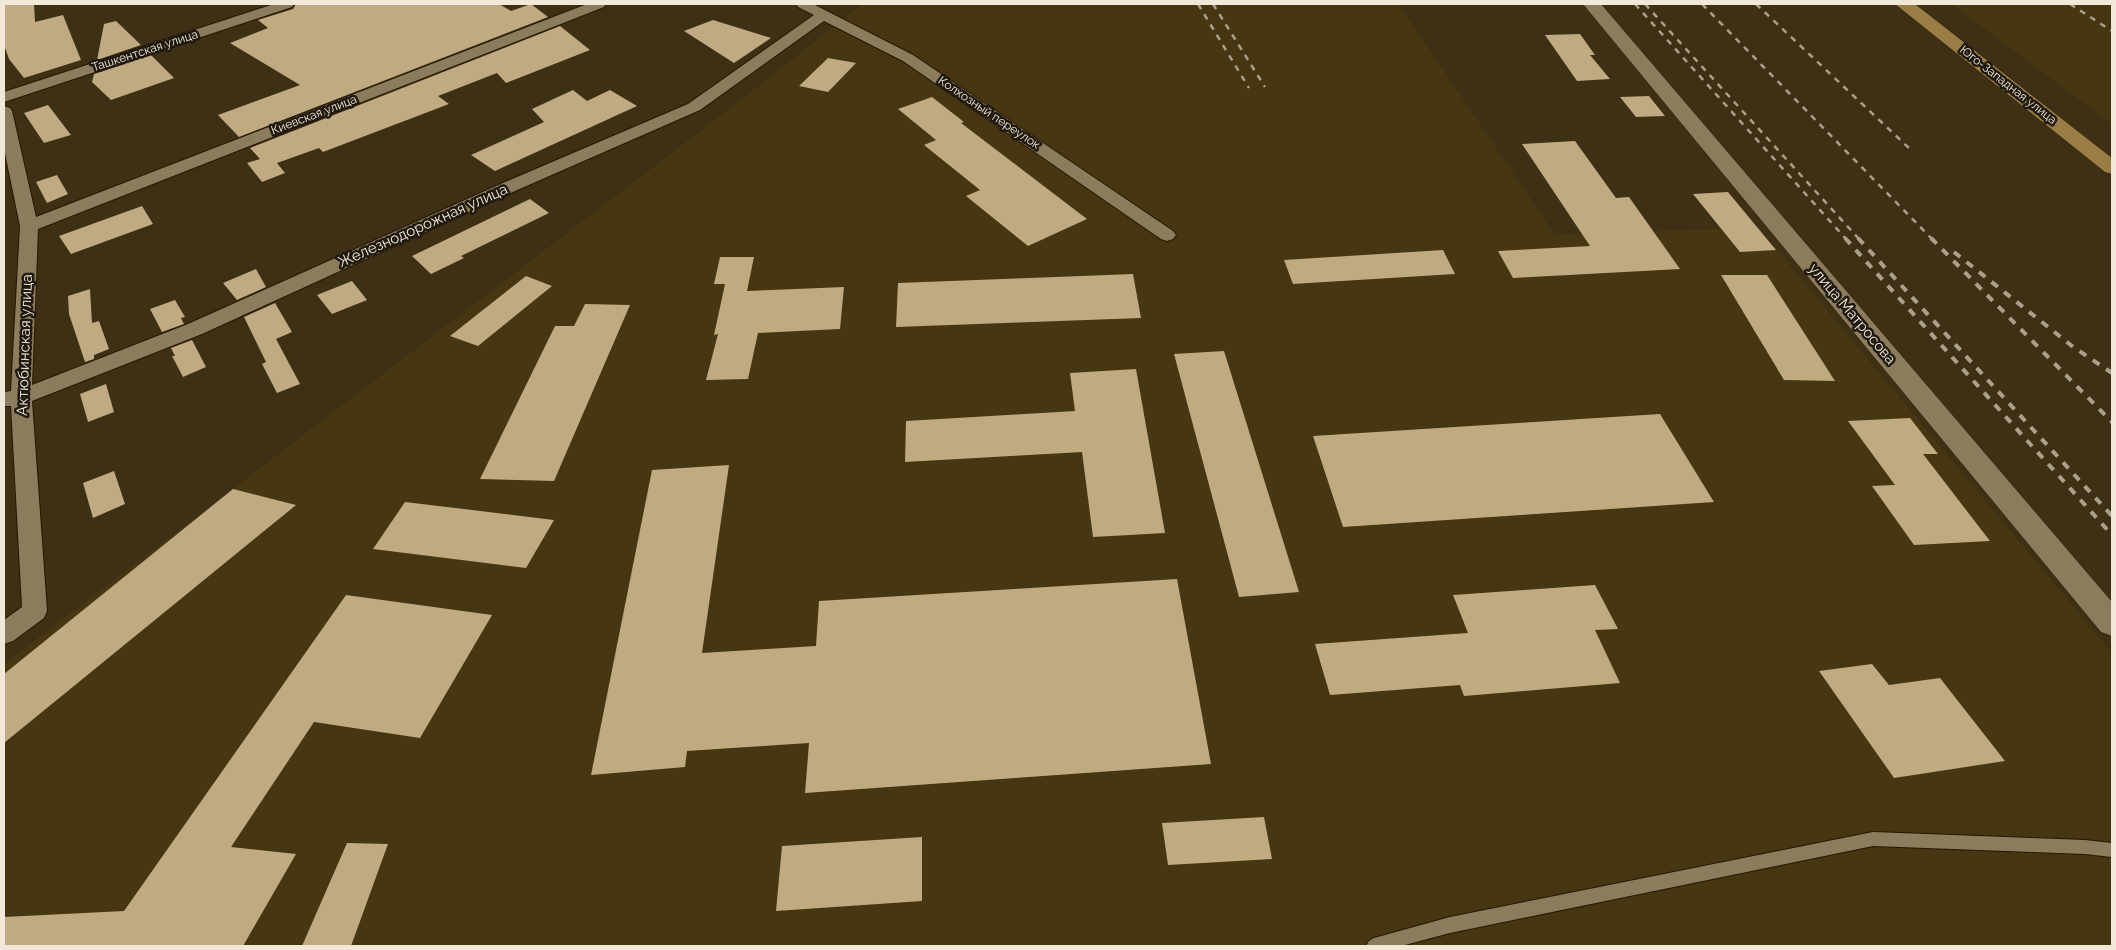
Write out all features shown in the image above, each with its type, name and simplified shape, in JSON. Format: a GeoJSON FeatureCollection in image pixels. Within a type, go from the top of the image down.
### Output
{"type":"FeatureCollection","features":[{"type":"Feature","properties":{"kind":"main road","name":"Юго-Западная улица"},"geometry":{"type":"LineString","coordinates":[[1904,4],[2112,168]]}},
{"type":"Feature","properties":{"kind":"street","name":"Ташкентская улица"},"geometry":{"type":"LineString","coordinates":[[4,97],[287,4]]}},
{"type":"Feature","properties":{"kind":"street","name":"Киевская улица"},"geometry":{"type":"LineString","coordinates":[[29,226],[599,4]]}},
{"type":"Feature","properties":{"kind":"street","name":"Колхозный переулок"},"geometry":{"type":"LineString","coordinates":[[803,4],[908,58],[1167,235]]}},
{"type":"Feature","properties":{"kind":"street","name":"улица Матросова"},"geometry":{"type":"LineString","coordinates":[[1592,4],[2112,623]]}},
{"type":"Feature","properties":{"kind":"street","name":"Железнодорожная улица"},"geometry":{"type":"LineString","coordinates":[[13,398],[195,329],[509,187],[694,107],[823,15]]}},
{"type":"Feature","properties":{"kind":"street","name":"Актюбинская улица"},"geometry":{"type":"LineString","coordinates":[[4,112],[29,226],[13,398],[35,611],[4,634]]}},
{"type":"Feature","properties":{"kind":"lane"},"geometry":{"type":"LineString","coordinates":[[1374,946],[1450,925],[1873,839],[2085,847],[2112,850]]}},
{"type":"Feature","properties":{"kind":"shaded area"},"geometry":{"type":"Polygon","coordinates":[[[862,4],[1399,4],[1555,235],[1758,227],[2112,653],[2112,946],[4,946],[4,664],[733,106],[862,4]]]}},
{"type":"Feature","properties":{"kind":"shaded area"},"geometry":{"type":"Polygon","coordinates":[[[1951,4],[2112,4],[2112,124],[1951,4]]]}},
{"type":"Feature","properties":{"kind":"building"},"geometry":{"type":"Polygon","coordinates":[[[4,4],[34,4],[35,22],[63,15],[81,60],[24,78],[9,59],[4,45],[4,4]]]}},
{"type":"Feature","properties":{"kind":"building"},"geometry":{"type":"Polygon","coordinates":[[[296,4],[499,4],[511,11],[531,4],[548,17],[239,137],[218,115],[300,85],[230,43],[268,28],[258,20],[293,9],[296,4]]]}},
{"type":"Feature","properties":{"kind":"building"},"geometry":{"type":"Polygon","coordinates":[[[713,20],[771,38],[734,63],[684,31],[713,20]]]}},
{"type":"Feature","properties":{"kind":"building"},"geometry":{"type":"Polygon","coordinates":[[[116,21],[141,45],[97,60],[104,24],[116,21]]]}},
{"type":"Feature","properties":{"kind":"building"},"geometry":{"type":"Polygon","coordinates":[[[560,26],[590,50],[506,83],[497,73],[438,96],[449,104],[323,152],[319,148],[277,163],[285,173],[262,182],[247,163],[260,159],[250,148],[560,26]]]}},
{"type":"Feature","properties":{"kind":"building"},"geometry":{"type":"Polygon","coordinates":[[[1580,34],[1595,55],[1590,55],[1610,79],[1577,81],[1545,35],[1580,34]]]}},
{"type":"Feature","properties":{"kind":"building"},"geometry":{"type":"Polygon","coordinates":[[[151,55],[174,78],[111,100],[92,82],[94,74],[151,55]]]}},
{"type":"Feature","properties":{"kind":"building"},"geometry":{"type":"Polygon","coordinates":[[[828,58],[856,63],[828,92],[799,86],[828,58]]]}},
{"type":"Feature","properties":{"kind":"building"},"geometry":{"type":"Polygon","coordinates":[[[573,90],[587,101],[610,90],[637,106],[495,171],[471,155],[544,122],[532,109],[573,90]]]}},
{"type":"Feature","properties":{"kind":"building"},"geometry":{"type":"Polygon","coordinates":[[[1649,96],[1665,116],[1636,117],[1620,97],[1649,96]]]}},
{"type":"Feature","properties":{"kind":"building"},"geometry":{"type":"Polygon","coordinates":[[[932,97],[964,122],[961,123],[1087,219],[1028,246],[966,196],[980,190],[924,145],[936,140],[898,109],[932,97]]]}},
{"type":"Feature","properties":{"kind":"building"},"geometry":{"type":"Polygon","coordinates":[[[48,105],[71,135],[44,143],[24,113],[48,105]]]}},
{"type":"Feature","properties":{"kind":"building"},"geometry":{"type":"Polygon","coordinates":[[[1575,141],[1616,198],[1629,197],[1680,269],[1513,278],[1498,251],[1590,246],[1522,144],[1575,141]]]}},
{"type":"Feature","properties":{"kind":"building"},"geometry":{"type":"Polygon","coordinates":[[[57,175],[68,194],[47,203],[36,182],[57,175]]]}},
{"type":"Feature","properties":{"kind":"building"},"geometry":{"type":"Polygon","coordinates":[[[1728,192],[1776,250],[1740,252],[1693,194],[1728,192]]]}},
{"type":"Feature","properties":{"kind":"building"},"geometry":{"type":"Polygon","coordinates":[[[530,199],[549,213],[461,256],[464,258],[431,274],[412,256],[530,199]]]}},
{"type":"Feature","properties":{"kind":"building"},"geometry":{"type":"Polygon","coordinates":[[[142,206],[153,224],[71,254],[59,236],[142,206]]]}},
{"type":"Feature","properties":{"kind":"building"},"geometry":{"type":"Polygon","coordinates":[[[1443,250],[1455,274],[1293,284],[1284,260],[1443,250]]]}},
{"type":"Feature","properties":{"kind":"building"},"geometry":{"type":"Polygon","coordinates":[[[720,257],[754,257],[747,291],[844,287],[840,329],[758,333],[748,379],[706,380],[718,334],[714,335],[725,284],[714,284],[720,257]]]}},
{"type":"Feature","properties":{"kind":"building"},"geometry":{"type":"Polygon","coordinates":[[[256,269],[266,287],[237,300],[223,283],[256,269]]]}},
{"type":"Feature","properties":{"kind":"building"},"geometry":{"type":"Polygon","coordinates":[[[1133,274],[1141,318],[896,327],[898,283],[1133,274]]]}},
{"type":"Feature","properties":{"kind":"building"},"geometry":{"type":"Polygon","coordinates":[[[1721,275],[1767,275],[1835,381],[1784,380],[1721,275]]]}},
{"type":"Feature","properties":{"kind":"building"},"geometry":{"type":"Polygon","coordinates":[[[526,276],[552,286],[478,346],[450,336],[526,276]]]}},
{"type":"Feature","properties":{"kind":"building"},"geometry":{"type":"Polygon","coordinates":[[[352,281],[367,300],[332,314],[317,295],[352,281]]]}},
{"type":"Feature","properties":{"kind":"building"},"geometry":{"type":"Polygon","coordinates":[[[90,289],[92,323],[99,321],[109,349],[94,355],[94,359],[85,362],[69,314],[68,296],[90,289]]]}},
{"type":"Feature","properties":{"kind":"building"},"geometry":{"type":"Polygon","coordinates":[[[175,300],[185,317],[181,318],[184,324],[162,332],[150,309],[175,300]]]}},
{"type":"Feature","properties":{"kind":"building"},"geometry":{"type":"Polygon","coordinates":[[[275,303],[292,332],[276,339],[300,384],[277,393],[262,364],[266,362],[244,317],[275,303]]]}},
{"type":"Feature","properties":{"kind":"building"},"geometry":{"type":"Polygon","coordinates":[[[585,304],[630,305],[554,481],[480,479],[555,326],[574,326],[585,304]]]}},
{"type":"Feature","properties":{"kind":"building"},"geometry":{"type":"Polygon","coordinates":[[[192,340],[206,367],[183,377],[172,356],[175,356],[171,348],[192,340]]]}},
{"type":"Feature","properties":{"kind":"building"},"geometry":{"type":"Polygon","coordinates":[[[1224,351],[1299,592],[1239,597],[1174,354],[1224,351]]]}},
{"type":"Feature","properties":{"kind":"building"},"geometry":{"type":"Polygon","coordinates":[[[1136,369],[1165,533],[1093,537],[1082,452],[905,462],[906,421],[1075,411],[1070,373],[1136,369]]]}},
{"type":"Feature","properties":{"kind":"building"},"geometry":{"type":"Polygon","coordinates":[[[106,384],[114,412],[88,422],[80,394],[106,384]]]}},
{"type":"Feature","properties":{"kind":"building"},"geometry":{"type":"Polygon","coordinates":[[[1660,414],[1714,502],[1343,527],[1313,436],[1660,414]]]}},
{"type":"Feature","properties":{"kind":"building"},"geometry":{"type":"Polygon","coordinates":[[[1910,418],[1938,454],[1923,454],[1990,541],[1914,545],[1872,486],[1895,485],[1848,421],[1910,418]]]}},
{"type":"Feature","properties":{"kind":"building"},"geometry":{"type":"Polygon","coordinates":[[[729,465],[702,653],[816,646],[819,601],[1177,579],[1211,764],[805,793],[809,743],[687,751],[685,767],[591,775],[652,470],[729,465]]]}},
{"type":"Feature","properties":{"kind":"building"},"geometry":{"type":"Polygon","coordinates":[[[114,471],[125,504],[93,518],[83,483],[114,471]]]}},
{"type":"Feature","properties":{"kind":"building"},"geometry":{"type":"Polygon","coordinates":[[[233,489],[296,505],[4,743],[4,674],[233,489]]]}},
{"type":"Feature","properties":{"kind":"building"},"geometry":{"type":"Polygon","coordinates":[[[405,502],[554,520],[526,568],[373,549],[405,502]]]}},
{"type":"Feature","properties":{"kind":"building"},"geometry":{"type":"Polygon","coordinates":[[[1595,585],[1618,629],[1595,630],[1620,683],[1464,696],[1460,685],[1330,695],[1315,644],[1468,633],[1453,595],[1595,585]]]}},
{"type":"Feature","properties":{"kind":"building"},"geometry":{"type":"Polygon","coordinates":[[[346,595],[492,615],[420,738],[314,722],[231,847],[296,854],[243,946],[4,946],[4,917],[124,911],[346,595]]]}},
{"type":"Feature","properties":{"kind":"building"},"geometry":{"type":"Polygon","coordinates":[[[1872,664],[1889,685],[1940,678],[2005,761],[1894,778],[1819,671],[1872,664]]]}},
{"type":"Feature","properties":{"kind":"building"},"geometry":{"type":"Polygon","coordinates":[[[1264,817],[1272,859],[1168,865],[1162,823],[1264,817]]]}},
{"type":"Feature","properties":{"kind":"building"},"geometry":{"type":"Polygon","coordinates":[[[922,837],[922,901],[776,911],[782,846],[922,837]]]}},
{"type":"Feature","properties":{"kind":"building"},"geometry":{"type":"Polygon","coordinates":[[[347,843],[388,844],[351,946],[302,946],[347,843]]]}},
{"type":"Feature","properties":{"kind":"railway"},"geometry":{"type":"LineString","coordinates":[[1198,4],[1249,88]]}},
{"type":"Feature","properties":{"kind":"railway"},"geometry":{"type":"LineString","coordinates":[[1213,4],[1265,87]]}},
{"type":"Feature","properties":{"kind":"railway"},"geometry":{"type":"LineString","coordinates":[[1635,4],[1846,239]]}},
{"type":"Feature","properties":{"kind":"railway"},"geometry":{"type":"LineString","coordinates":[[1645,4],[1859,239]]}},
{"type":"Feature","properties":{"kind":"railway"},"geometry":{"type":"LineString","coordinates":[[1702,4],[1932,239]]}},
{"type":"Feature","properties":{"kind":"railway"},"geometry":{"type":"LineString","coordinates":[[1756,4],[1910,149]]}},
{"type":"Feature","properties":{"kind":"railway"},"geometry":{"type":"LineString","coordinates":[[2070,4],[2112,31]]}},
{"type":"Feature","properties":{"kind":"railway"},"geometry":{"type":"LineString","coordinates":[[1845,238],[2112,535]]}},
{"type":"Feature","properties":{"kind":"railway"},"geometry":{"type":"LineString","coordinates":[[1858,238],[2112,516]]}},
{"type":"Feature","properties":{"kind":"railway"},"geometry":{"type":"LineString","coordinates":[[1931,238],[2112,422]]}},
{"type":"Feature","properties":{"kind":"railway"},"geometry":{"type":"LineString","coordinates":[[1954,252],[2072,346],[2112,373]]}}]}
